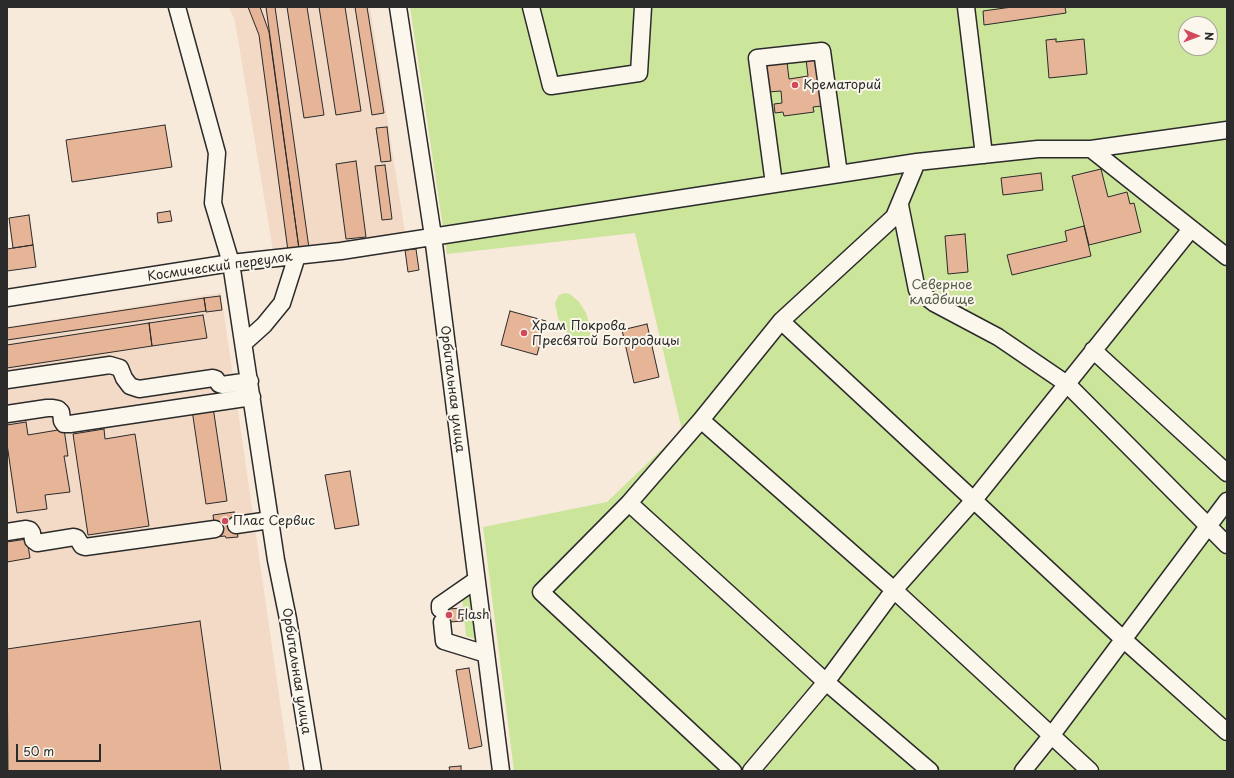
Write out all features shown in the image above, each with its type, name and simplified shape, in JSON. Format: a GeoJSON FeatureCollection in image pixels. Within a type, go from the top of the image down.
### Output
{"type":"FeatureCollection","features":[{"type":"Feature","properties":{"kind":"street","name":"Орбитальная улица"},"geometry":{"type":"LineString","coordinates":[[176,7],[217,153],[212,203],[232,263],[276,560],[288,619],[313,771]]}},
{"type":"Feature","properties":{"kind":"street","name":"Орбитальная улица"},"geometry":{"type":"LineString","coordinates":[[398,7],[433,236],[501,771]]}},
{"type":"Feature","properties":{"kind":"street"},"geometry":{"type":"LineString","coordinates":[[531,7],[550,86],[639,73],[643,7]]}},
{"type":"Feature","properties":{"kind":"street"},"geometry":{"type":"LineString","coordinates":[[966,7],[984,155]]}},
{"type":"Feature","properties":{"kind":"street"},"geometry":{"type":"LineString","coordinates":[[774,184],[757,58],[822,51],[839,174]]}},
{"type":"Feature","properties":{"kind":"street","name":"Космический переулок"},"geometry":{"type":"LineString","coordinates":[[7,298],[232,263],[341,251],[917,162],[1038,149],[1091,149],[1227,130]]}},
{"type":"Feature","properties":{"kind":"street"},"geometry":{"type":"LineString","coordinates":[[1091,149],[1227,257]]}},
{"type":"Feature","properties":{"kind":"street"},"geometry":{"type":"LineString","coordinates":[[733,771],[541,592],[629,503],[701,420],[781,322],[894,217],[917,162]]}},
{"type":"Feature","properties":{"kind":"street"},"geometry":{"type":"LineString","coordinates":[[900,205],[917,290],[934,304],[998,337],[1066,384],[1227,545]]}},
{"type":"Feature","properties":{"kind":"street"},"geometry":{"type":"LineString","coordinates":[[751,771],[826,682],[894,590],[973,501],[1191,229]]}},
{"type":"Feature","properties":{"kind":"street"},"geometry":{"type":"LineString","coordinates":[[244,343],[264,325],[282,303],[297,256]]}},
{"type":"Feature","properties":{"kind":"street"},"geometry":{"type":"LineString","coordinates":[[781,322],[1123,639],[1227,732]]}},
{"type":"Feature","properties":{"kind":"street"},"geometry":{"type":"LineString","coordinates":[[1093,350],[1227,473]]}},
{"type":"Feature","properties":{"kind":"street"},"geometry":{"type":"LineString","coordinates":[[7,380],[110,365],[120,368],[124,378],[130,386],[139,389],[213,378],[222,385],[250,381]]}},
{"type":"Feature","properties":{"kind":"street"},"geometry":{"type":"LineString","coordinates":[[7,414],[53,408],[58,409],[61,412],[62,421],[64,424],[70,424],[252,397]]}},
{"type":"Feature","properties":{"kind":"street"},"geometry":{"type":"LineString","coordinates":[[701,420],[894,590],[1090,771]]}},
{"type":"Feature","properties":{"kind":"street"},"geometry":{"type":"LineString","coordinates":[[1023,771],[1051,736],[1227,500]]}},
{"type":"Feature","properties":{"kind":"street"},"geometry":{"type":"LineString","coordinates":[[629,503],[826,682],[930,771]]}},
{"type":"Feature","properties":{"kind":"street"},"geometry":{"type":"LineString","coordinates":[[236,525],[270,520]]}},
{"type":"Feature","properties":{"kind":"street"},"geometry":{"type":"LineString","coordinates":[[7,532],[26,529],[32,533],[33,540],[37,543],[74,537],[77,538],[82,546],[85,546],[215,529]]}},
{"type":"Feature","properties":{"kind":"street"},"geometry":{"type":"LineString","coordinates":[[476,580],[440,605],[444,641],[486,654]]}},
{"type":"Feature","properties":{"kind":"shaded area"},"geometry":{"type":"Polygon","coordinates":[[[229,7],[370,7],[405,233],[273,251],[235,21],[229,7]]]}},
{"type":"Feature","properties":{"kind":"shaded area"},"geometry":{"type":"Polygon","coordinates":[[[221,293],[290,771],[7,771],[7,327],[221,293]]]}},
{"type":"Feature","properties":{"kind":"green space","name":"Северное кладбище"},"geometry":{"type":"Polygon","coordinates":[[[410,7],[1227,7],[1227,771],[514,771],[483,527],[607,502],[682,430],[635,233],[447,254],[410,7]]]}},
{"type":"Feature","properties":{"kind":"green space"},"geometry":{"type":"Polygon","coordinates":[[[565,293],[570,294],[579,302],[586,313],[591,329],[589,339],[582,343],[576,343],[568,335],[558,318],[555,303],[559,295],[565,293]]]}},
{"type":"Feature","properties":{"kind":"green space"},"geometry":{"type":"Polygon","coordinates":[[[475,590],[482,641],[466,636],[462,597],[475,590]]]}},
{"type":"Feature","properties":{"kind":"building"},"geometry":{"type":"Polygon","coordinates":[[[248,7],[260,7],[269,32],[299,249],[288,251],[259,35],[248,7]]]}},
{"type":"Feature","properties":{"kind":"building"},"geometry":{"type":"Polygon","coordinates":[[[266,7],[275,7],[309,248],[299,249],[266,7]]]}},
{"type":"Feature","properties":{"kind":"building"},"geometry":{"type":"Polygon","coordinates":[[[287,7],[307,7],[324,115],[304,118],[287,7]]]}},
{"type":"Feature","properties":{"kind":"building"},"geometry":{"type":"Polygon","coordinates":[[[319,7],[345,7],[361,111],[336,115],[319,7]]]}},
{"type":"Feature","properties":{"kind":"building"},"geometry":{"type":"Polygon","coordinates":[[[355,7],[367,7],[384,113],[372,115],[355,7]]]}},
{"type":"Feature","properties":{"kind":"building"},"geometry":{"type":"Polygon","coordinates":[[[1012,7],[1065,7],[1066,13],[984,25],[983,11],[1012,7]]]}},
{"type":"Feature","properties":{"kind":"building"},"geometry":{"type":"Polygon","coordinates":[[[1056,39],[1056,42],[1084,39],[1087,74],[1049,78],[1046,40],[1056,39]]]}},
{"type":"Feature","properties":{"kind":"building","name":"Крематорий"},"geometry":{"type":"Polygon","coordinates":[[[818,57],[822,106],[813,107],[814,112],[784,116],[783,112],[775,113],[774,104],[782,103],[781,91],[768,92],[765,65],[787,62],[789,79],[808,76],[806,59],[818,57]]]}},
{"type":"Feature","properties":{"kind":"building"},"geometry":{"type":"Polygon","coordinates":[[[165,125],[172,167],[72,182],[66,140],[165,125]]]}},
{"type":"Feature","properties":{"kind":"building"},"geometry":{"type":"Polygon","coordinates":[[[387,127],[391,161],[381,162],[376,128],[387,127]]]}},
{"type":"Feature","properties":{"kind":"building"},"geometry":{"type":"Polygon","coordinates":[[[356,161],[366,237],[346,239],[336,164],[356,161]]]}},
{"type":"Feature","properties":{"kind":"building"},"geometry":{"type":"Polygon","coordinates":[[[385,165],[392,219],[382,220],[375,166],[385,165]]]}},
{"type":"Feature","properties":{"kind":"building"},"geometry":{"type":"Polygon","coordinates":[[[1101,169],[1108,197],[1127,192],[1130,204],[1134,203],[1141,232],[1089,245],[1072,176],[1101,169]]]}},
{"type":"Feature","properties":{"kind":"building"},"geometry":{"type":"Polygon","coordinates":[[[1041,173],[1043,190],[1003,195],[1001,178],[1041,173]]]}},
{"type":"Feature","properties":{"kind":"building"},"geometry":{"type":"Polygon","coordinates":[[[170,211],[172,221],[158,223],[157,213],[170,211]]]}},
{"type":"Feature","properties":{"kind":"building"},"geometry":{"type":"Polygon","coordinates":[[[29,215],[33,245],[13,248],[9,218],[29,215]]]}},
{"type":"Feature","properties":{"kind":"building"},"geometry":{"type":"Polygon","coordinates":[[[1084,226],[1091,256],[1012,275],[1007,255],[1067,241],[1065,231],[1084,226]]]}},
{"type":"Feature","properties":{"kind":"building"},"geometry":{"type":"Polygon","coordinates":[[[965,234],[968,272],[948,274],[945,236],[965,234]]]}},
{"type":"Feature","properties":{"kind":"building"},"geometry":{"type":"Polygon","coordinates":[[[33,245],[36,267],[7,271],[7,249],[33,245]]]}},
{"type":"Feature","properties":{"kind":"building"},"geometry":{"type":"Polygon","coordinates":[[[416,249],[419,270],[408,272],[405,250],[416,249]]]}},
{"type":"Feature","properties":{"kind":"building"},"geometry":{"type":"Polygon","coordinates":[[[220,296],[222,310],[206,312],[204,298],[220,296]]]}},
{"type":"Feature","properties":{"kind":"building"},"geometry":{"type":"Polygon","coordinates":[[[204,298],[206,311],[7,340],[7,328],[204,298]]]}},
{"type":"Feature","properties":{"kind":"building","name":"Храм Покрова Пресвятой Богородицы"},"geometry":{"type":"Polygon","coordinates":[[[510,311],[546,321],[537,355],[501,345],[510,311]]]}},
{"type":"Feature","properties":{"kind":"building"},"geometry":{"type":"Polygon","coordinates":[[[203,315],[207,338],[152,346],[149,323],[203,315]]]}},
{"type":"Feature","properties":{"kind":"building"},"geometry":{"type":"Polygon","coordinates":[[[149,323],[152,346],[7,368],[7,345],[149,323]]]}},
{"type":"Feature","properties":{"kind":"building"},"geometry":{"type":"Polygon","coordinates":[[[647,324],[659,377],[634,383],[622,330],[647,324]]]}},
{"type":"Feature","properties":{"kind":"building"},"geometry":{"type":"Polygon","coordinates":[[[213,407],[227,501],[206,504],[192,410],[213,407]]]}},
{"type":"Feature","properties":{"kind":"building"},"geometry":{"type":"Polygon","coordinates":[[[26,422],[28,435],[64,429],[68,456],[64,456],[70,492],[45,495],[47,509],[17,513],[7,444],[7,425],[26,422]]]}},
{"type":"Feature","properties":{"kind":"building"},"geometry":{"type":"Polygon","coordinates":[[[104,429],[105,439],[135,434],[149,526],[88,535],[73,434],[104,429]]]}},
{"type":"Feature","properties":{"kind":"building"},"geometry":{"type":"Polygon","coordinates":[[[350,471],[359,525],[335,529],[325,475],[350,471]]]}},
{"type":"Feature","properties":{"kind":"building"},"geometry":{"type":"Polygon","coordinates":[[[234,512],[238,537],[216,537],[213,515],[234,512]]]}},
{"type":"Feature","properties":{"kind":"building"},"geometry":{"type":"Polygon","coordinates":[[[27,539],[30,558],[7,562],[7,542],[27,539]]]}},
{"type":"Feature","properties":{"kind":"building","name":"Flash"},"geometry":{"type":"Polygon","coordinates":[[[462,608],[463,621],[436,623],[435,610],[462,608]]]}},
{"type":"Feature","properties":{"kind":"building"},"geometry":{"type":"Polygon","coordinates":[[[200,621],[221,771],[8,771],[7,649],[200,621]]]}},
{"type":"Feature","properties":{"kind":"building"},"geometry":{"type":"Polygon","coordinates":[[[469,668],[482,746],[469,749],[456,670],[469,668]]]}},
{"type":"Feature","properties":{"kind":"building"},"geometry":{"type":"Polygon","coordinates":[[[461,766],[461,771],[450,771],[449,767],[461,766]]]}},
{"type":"Feature","properties":{"kind":"place","name":"Крематорий"},"geometry":{"type":"Point","coordinates":[795,85]}},
{"type":"Feature","properties":{"kind":"place","name":"Храм Покрова Пресвятой Богородицы"},"geometry":{"type":"Point","coordinates":[524,333]}},
{"type":"Feature","properties":{"kind":"place","name":"Плас Сервис"},"geometry":{"type":"Point","coordinates":[225,521]}},
{"type":"Feature","properties":{"kind":"place","name":"Flash"},"geometry":{"type":"Point","coordinates":[449,615]}}]}
